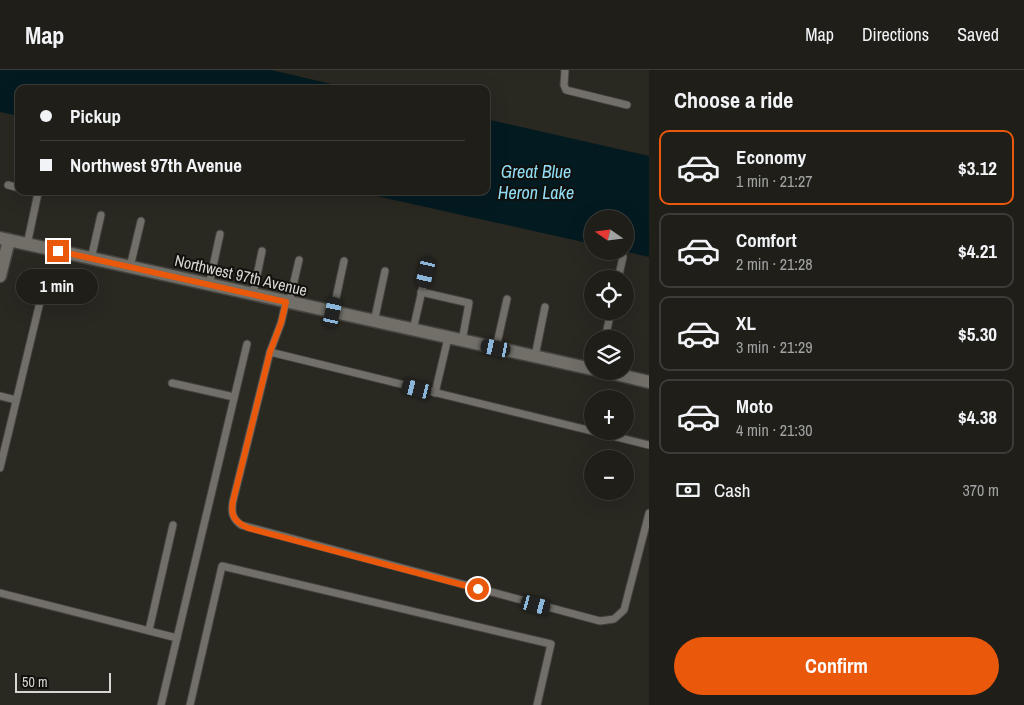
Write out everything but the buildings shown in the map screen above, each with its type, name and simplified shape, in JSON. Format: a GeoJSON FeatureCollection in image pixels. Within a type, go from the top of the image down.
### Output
{"type":"FeatureCollection","features":[{"type":"Feature","properties":{"kind":"street","name":"Northwest 97th Avenue"},"geometry":{"type":"LineString","coordinates":[[4,239],[584,367]]}},
{"type":"Feature","properties":{"kind":"street"},"geometry":{"type":"LineString","coordinates":[[0,276],[4,239]]}},
{"type":"Feature","properties":{"kind":"street"},"geometry":{"type":"LineString","coordinates":[[634,378],[649,382]]}},
{"type":"Feature","properties":{"kind":"lane"},"geometry":{"type":"LineString","coordinates":[[564,70],[566,90],[628,105]]}},
{"type":"Feature","properties":{"kind":"lane"},"geometry":{"type":"LineString","coordinates":[[8,185],[15,187]]}},
{"type":"Feature","properties":{"kind":"lane"},"geometry":{"type":"LineString","coordinates":[[28,244],[38,195]]}},
{"type":"Feature","properties":{"kind":"lane"},"geometry":{"type":"LineString","coordinates":[[91,259],[101,215]]}},
{"type":"Feature","properties":{"kind":"lane"},"geometry":{"type":"LineString","coordinates":[[130,267],[141,221]]}},
{"type":"Feature","properties":{"kind":"lane"},"geometry":{"type":"LineString","coordinates":[[209,285],[220,234]]}},
{"type":"Feature","properties":{"kind":"lane"},"geometry":{"type":"LineString","coordinates":[[253,294],[262,251]]}},
{"type":"Feature","properties":{"kind":"lane"},"geometry":{"type":"LineString","coordinates":[[299,260],[288,302],[270,352],[231,510],[233,518],[237,522],[248,528],[593,620],[608,621],[620,615],[627,603],[649,513]]}},
{"type":"Feature","properties":{"kind":"lane"},"geometry":{"type":"LineString","coordinates":[[333,312],[344,261]]}},
{"type":"Feature","properties":{"kind":"lane"},"geometry":{"type":"LineString","coordinates":[[374,322],[385,271]]}},
{"type":"Feature","properties":{"kind":"lane"},"geometry":{"type":"LineString","coordinates":[[413,330],[426,273]]}},
{"type":"Feature","properties":{"kind":"lane"},"geometry":{"type":"LineString","coordinates":[[421,292],[469,303],[462,341]]}},
{"type":"Feature","properties":{"kind":"lane"},"geometry":{"type":"LineString","coordinates":[[496,348],[507,299]]}},
{"type":"Feature","properties":{"kind":"lane"},"geometry":{"type":"LineString","coordinates":[[0,468],[40,302]]}},
{"type":"Feature","properties":{"kind":"lane"},"geometry":{"type":"LineString","coordinates":[[535,356],[545,307]]}},
{"type":"Feature","properties":{"kind":"lane"},"geometry":{"type":"LineString","coordinates":[[435,393],[448,338]]}},
{"type":"Feature","properties":{"kind":"lane"},"geometry":{"type":"LineString","coordinates":[[160,705],[247,344]]}},
{"type":"Feature","properties":{"kind":"lane"},"geometry":{"type":"LineString","coordinates":[[270,352],[649,445]]}},
{"type":"Feature","properties":{"kind":"lane"},"geometry":{"type":"LineString","coordinates":[[172,383],[234,398]]}},
{"type":"Feature","properties":{"kind":"lane"},"geometry":{"type":"LineString","coordinates":[[0,396],[16,400]]}},
{"type":"Feature","properties":{"kind":"lane"},"geometry":{"type":"LineString","coordinates":[[149,630],[173,525]]}},
{"type":"Feature","properties":{"kind":"lane"},"geometry":{"type":"LineString","coordinates":[[190,705],[222,566],[551,644],[536,705]]}},
{"type":"Feature","properties":{"kind":"lane"},"geometry":{"type":"LineString","coordinates":[[0,593],[177,638]]}},
{"type":"Feature","properties":{"kind":"water"},"geometry":{"type":"Polygon","coordinates":[[[0,70],[271,70],[336,85],[15,85],[15,115],[0,112],[0,70]]]}},
{"type":"Feature","properties":{"kind":"water","name":"Great Blue Heron Lake"},"geometry":{"type":"Polygon","coordinates":[[[490,120],[649,156],[649,257],[634,254],[634,210],[584,210],[584,242],[372,195],[490,195],[490,120]]]}},
{"type":"Feature","properties":{"kind":"route"},"geometry":{"type":"LineString","coordinates":[[58,251],[286,302],[281,323],[270,352],[233,501],[231,510],[233,518],[248,528],[478,589]]}}]}
